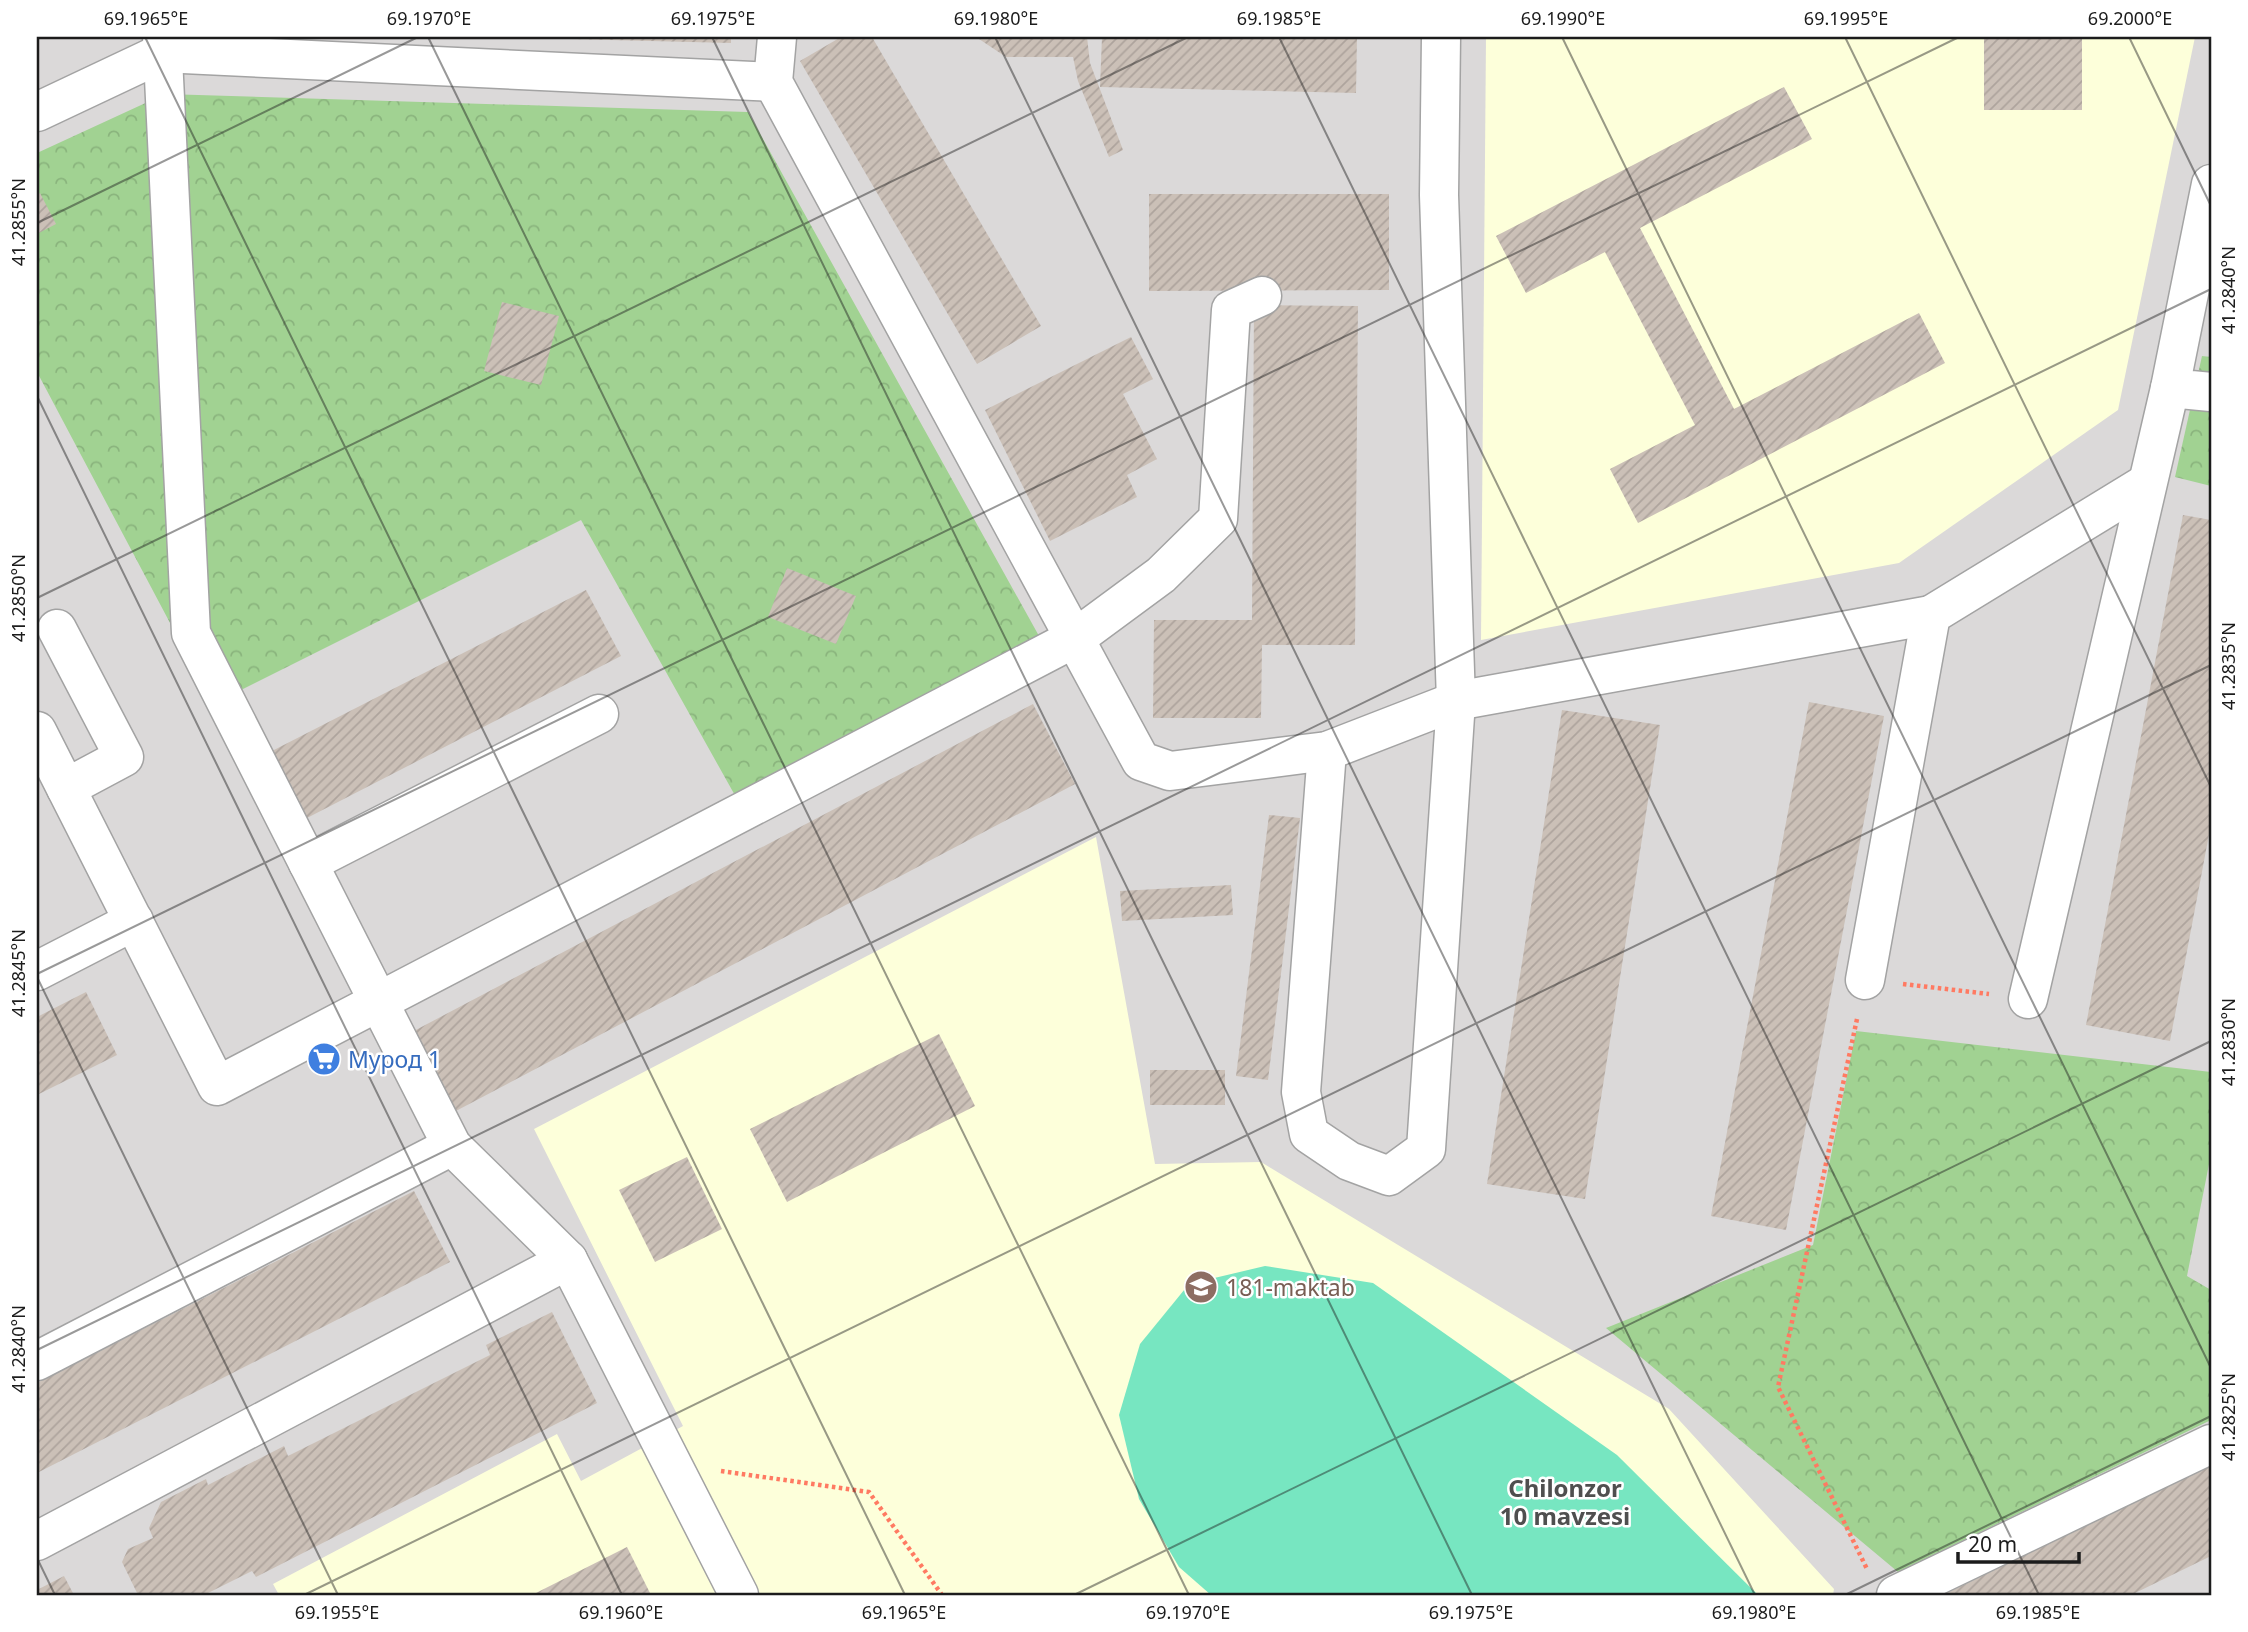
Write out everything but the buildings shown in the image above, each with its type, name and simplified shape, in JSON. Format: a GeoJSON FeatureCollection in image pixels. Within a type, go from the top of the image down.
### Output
{"type":"FeatureCollection","features":[{"type":"Feature","properties":{"kind":"lane"},"geometry":{"type":"LineString","coordinates":[[776,37],[773,82],[1077,638],[1141,761],[1170,771],[1327,751],[1456,701],[1931,615],[2147,483]]}},
{"type":"Feature","properties":{"kind":"lane"},"geometry":{"type":"LineString","coordinates":[[1327,751],[1301,1092],[1309,1133],[1349,1161],[1389,1176],[1426,1149],[1456,701],[1439,195],[1441,37]]}},
{"type":"Feature","properties":{"kind":"lane"},"geometry":{"type":"LineString","coordinates":[[37,112],[162,45],[773,82]]}},
{"type":"Feature","properties":{"kind":"lane"},"geometry":{"type":"LineString","coordinates":[[162,45],[191,633],[452,1146],[568,1260],[739,1595]]}},
{"type":"Feature","properties":{"kind":"lane"},"geometry":{"type":"LineString","coordinates":[[2028,999],[2170,388],[2211,184]]}},
{"type":"Feature","properties":{"kind":"lane"},"geometry":{"type":"LineString","coordinates":[[37,731],[217,1086],[1077,638],[1161,575],[1218,519],[1231,310],[1262,296]]}},
{"type":"Feature","properties":{"kind":"lane"},"geometry":{"type":"LineString","coordinates":[[2170,388],[2211,392]]}},
{"type":"Feature","properties":{"kind":"lane"},"geometry":{"type":"LineString","coordinates":[[1865,980],[1931,615]]}},
{"type":"Feature","properties":{"kind":"lane"},"geometry":{"type":"LineString","coordinates":[[57,629],[124,757],[66,789]]}},
{"type":"Feature","properties":{"kind":"lane"},"geometry":{"type":"LineString","coordinates":[[308,863],[599,714]]}},
{"type":"Feature","properties":{"kind":"lane"},"geometry":{"type":"LineString","coordinates":[[37,971],[134,921]]}},
{"type":"Feature","properties":{"kind":"lane"},"geometry":{"type":"LineString","coordinates":[[37,1361],[452,1146]]}},
{"type":"Feature","properties":{"kind":"lane"},"geometry":{"type":"LineString","coordinates":[[37,1541],[568,1260]]}},
{"type":"Feature","properties":{"kind":"lane"},"geometry":{"type":"LineString","coordinates":[[1882,1583],[2211,1444]]}},
{"type":"Feature","properties":{"kind":"path"},"geometry":{"type":"LineString","coordinates":[[1882,1583],[1778,1387],[1865,980],[2028,999]]}},
{"type":"Feature","properties":{"kind":"path"},"geometry":{"type":"LineString","coordinates":[[672,1464],[869,1492],[942,1595]]}},
{"type":"Feature","properties":{"kind":"shaded area","name":"Chilonzor 10 mavzesi"},"geometry":{"type":"Polygon","coordinates":[[[37,37],[2211,37],[2211,1595],[37,1595],[37,37]]]}},
{"type":"Feature","properties":{"kind":"shaded area"},"geometry":{"type":"Polygon","coordinates":[[[1486,37],[2195,37],[2118,410],[1899,563],[1481,640],[1486,37]]]}},
{"type":"Feature","properties":{"kind":"shaded area","name":"181-maktab"},"geometry":{"type":"Polygon","coordinates":[[[1096,837],[1155,1164],[1261,1162],[1669,1409],[1834,1589],[1833,1595],[279,1595],[273,1584],[557,1434],[581,1481],[683,1426],[534,1129],[1096,837]]]}},
{"type":"Feature","properties":{"kind":"green space"},"geometry":{"type":"Polygon","coordinates":[[[165,94],[748,112],[1039,636],[737,799],[581,520],[213,704],[37,372],[37,153],[165,94]]]}},
{"type":"Feature","properties":{"kind":"green space"},"geometry":{"type":"Polygon","coordinates":[[[2202,356],[2211,357],[2211,486],[2175,477],[2202,356]]]}},
{"type":"Feature","properties":{"kind":"green space"},"geometry":{"type":"Polygon","coordinates":[[[1856,1031],[2211,1072],[2211,1154],[2187,1276],[2211,1290],[2211,1420],[1898,1572],[1606,1328],[1813,1245],[1856,1031]]]}},
{"type":"Feature","properties":{"kind":"green space"},"geometry":{"type":"Polygon","coordinates":[[[1265,1266],[1373,1283],[1617,1455],[1758,1595],[1211,1595],[1179,1567],[1139,1499],[1119,1415],[1140,1344],[1189,1284],[1265,1266]]]}},
{"type":"Feature","properties":{"kind":"place","name":"Мурод 1"},"geometry":{"type":"Point","coordinates":[324,1059]}},
{"type":"Feature","properties":{"kind":"place","name":"181-maktab"},"geometry":{"type":"Point","coordinates":[1201,1287]}},
{"type":"Feature","properties":{"kind":"district","name":"Chilonzor 10 mavzesi"},"geometry":{"type":"Point","coordinates":[1565,1501]}}]}
